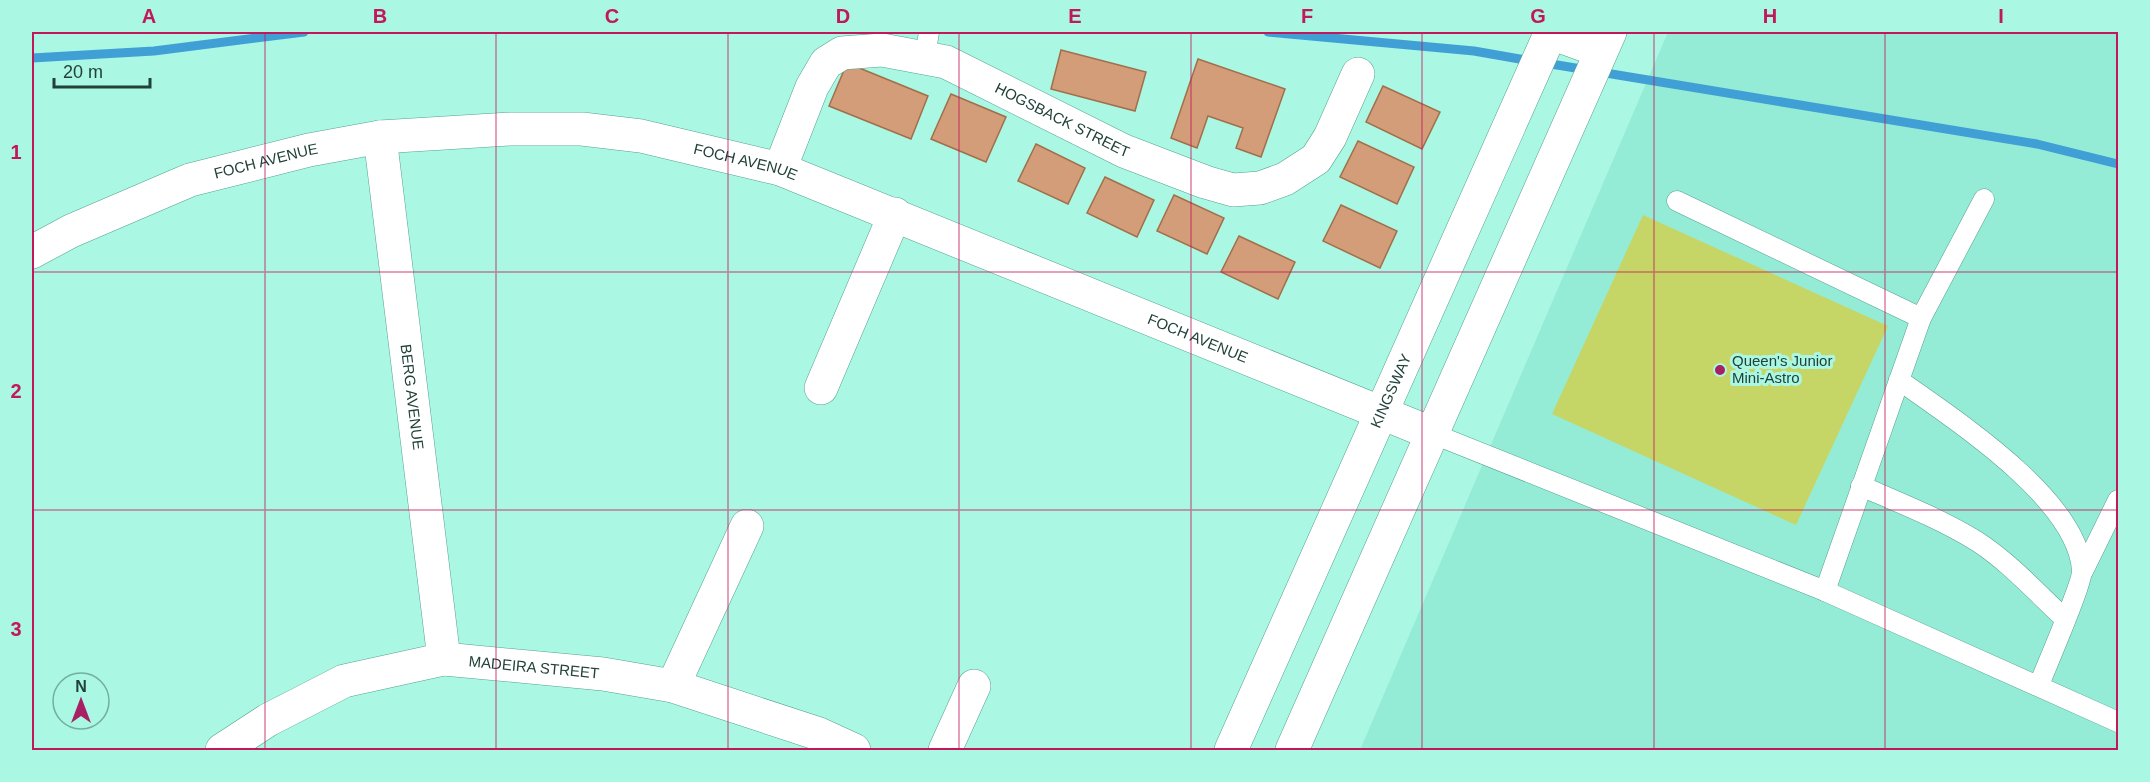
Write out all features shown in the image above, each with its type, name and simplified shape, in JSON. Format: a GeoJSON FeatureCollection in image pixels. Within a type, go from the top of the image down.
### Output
{"type":"FeatureCollection","features":[{"type":"Feature","properties":{"kind":"street"},"geometry":{"type":"LineString","coordinates":[[1292,750],[1603,48],[1548,36]]}},
{"type":"Feature","properties":{"kind":"street","name":"KINGSWAY"},"geometry":{"type":"LineString","coordinates":[[1231,750],[1548,36]]}},
{"type":"Feature","properties":{"kind":"street","name":"HOGSBACK STREET"},"geometry":{"type":"LineString","coordinates":[[780,169],[812,87],[826,63],[842,53],[927,43],[946,62],[1124,151],[1205,182],[1233,190],[1260,188],[1285,178],[1316,159],[1330,137],[1358,74]]}},
{"type":"Feature","properties":{"kind":"street","name":"FOCH AVENUE"},"geometry":{"type":"LineString","coordinates":[[32,252],[71,231],[190,180],[309,150],[380,137],[510,129],[582,129],[641,136],[780,169],[1431,433]]}},
{"type":"Feature","properties":{"kind":"street","name":"BERG AVENUE"},"geometry":{"type":"LineString","coordinates":[[380,137],[444,659]]}},
{"type":"Feature","properties":{"kind":"street"},"geometry":{"type":"LineString","coordinates":[[821,388],[895,214]]}},
{"type":"Feature","properties":{"kind":"street"},"geometry":{"type":"LineString","coordinates":[[673,686],[747,526]]}},
{"type":"Feature","properties":{"kind":"street","name":"MADEIRA STREET"},"geometry":{"type":"LineString","coordinates":[[222,750],[268,720],[345,681],[444,659],[603,674],[673,686],[819,734],[854,750]]}},
{"type":"Feature","properties":{"kind":"street"},"geometry":{"type":"LineString","coordinates":[[945,750],[974,686]]}},
{"type":"Feature","properties":{"kind":"lane"},"geometry":{"type":"LineString","coordinates":[[1825,591],[1860,486],[1921,318],[1984,199]]}},
{"type":"Feature","properties":{"kind":"lane"},"geometry":{"type":"LineString","coordinates":[[1677,201],[1921,318]]}},
{"type":"Feature","properties":{"kind":"lane"},"geometry":{"type":"LineString","coordinates":[[1899,380],[1983,441],[2047,501],[2071,537],[2083,571]]}},
{"type":"Feature","properties":{"kind":"lane"},"geometry":{"type":"LineString","coordinates":[[1431,433],[1825,591],[2118,722]]}},
{"type":"Feature","properties":{"kind":"lane"},"geometry":{"type":"LineString","coordinates":[[1860,486],[1949,525],[1978,543],[2001,559],[2065,619]]}},
{"type":"Feature","properties":{"kind":"lane"},"geometry":{"type":"LineString","coordinates":[[2038,685],[2083,571],[2118,500]]}},
{"type":"Feature","properties":{"kind":"shaded area"},"geometry":{"type":"Polygon","coordinates":[[[1668,32],[2118,32],[2118,750],[1360,750],[1668,32]]]}},
{"type":"Feature","properties":{"kind":"green space","name":"Queen's Junior Mini-Astro"},"geometry":{"type":"Polygon","coordinates":[[[1643,215],[1888,326],[1796,525],[1552,414],[1643,215]]]}},
{"type":"Feature","properties":{"kind":"building"},"geometry":{"type":"Polygon","coordinates":[[[1061,50],[1146,72],[1135,111],[1051,89],[1061,50]]]}},
{"type":"Feature","properties":{"kind":"building"},"geometry":{"type":"Polygon","coordinates":[[[1198,59],[1285,89],[1261,157],[1236,148],[1243,128],[1208,116],[1197,148],[1171,138],[1198,59]]]}},
{"type":"Feature","properties":{"kind":"building"},"geometry":{"type":"Polygon","coordinates":[[[847,63],[928,96],[911,139],[829,106],[847,63]]]}},
{"type":"Feature","properties":{"kind":"building"},"geometry":{"type":"Polygon","coordinates":[[[1383,86],[1440,112],[1422,149],[1366,122],[1383,86]]]}},
{"type":"Feature","properties":{"kind":"building"},"geometry":{"type":"Polygon","coordinates":[[[951,94],[1006,117],[986,162],[931,139],[951,94]]]}},
{"type":"Feature","properties":{"kind":"building"},"geometry":{"type":"Polygon","coordinates":[[[1358,141],[1414,167],[1397,204],[1340,177],[1358,141]]]}},
{"type":"Feature","properties":{"kind":"building"},"geometry":{"type":"Polygon","coordinates":[[[1036,144],[1085,168],[1068,204],[1018,181],[1036,144]]]}},
{"type":"Feature","properties":{"kind":"building"},"geometry":{"type":"Polygon","coordinates":[[[1105,177],[1154,200],[1137,237],[1087,213],[1105,177]]]}},
{"type":"Feature","properties":{"kind":"building"},"geometry":{"type":"Polygon","coordinates":[[[1174,195],[1224,218],[1207,254],[1157,231],[1174,195]]]}},
{"type":"Feature","properties":{"kind":"building"},"geometry":{"type":"Polygon","coordinates":[[[1341,205],[1397,231],[1380,268],[1323,241],[1341,205]]]}},
{"type":"Feature","properties":{"kind":"building"},"geometry":{"type":"Polygon","coordinates":[[[1239,236],[1295,262],[1278,299],[1221,272],[1239,236]]]}},
{"type":"Feature","properties":{"kind":"waterway"},"geometry":{"type":"LineString","coordinates":[[32,58],[154,51],[304,32]]}},
{"type":"Feature","properties":{"kind":"waterway"},"geometry":{"type":"LineString","coordinates":[[1268,32],[1474,51],[1531,61]]}},
{"type":"Feature","properties":{"kind":"waterway"},"geometry":{"type":"LineString","coordinates":[[1545,63],[2037,144],[2118,164]]}},
{"type":"Feature","properties":{"kind":"place","name":"Queen's Junior Mini-Astro"},"geometry":{"type":"Point","coordinates":[1720,370]}}]}
